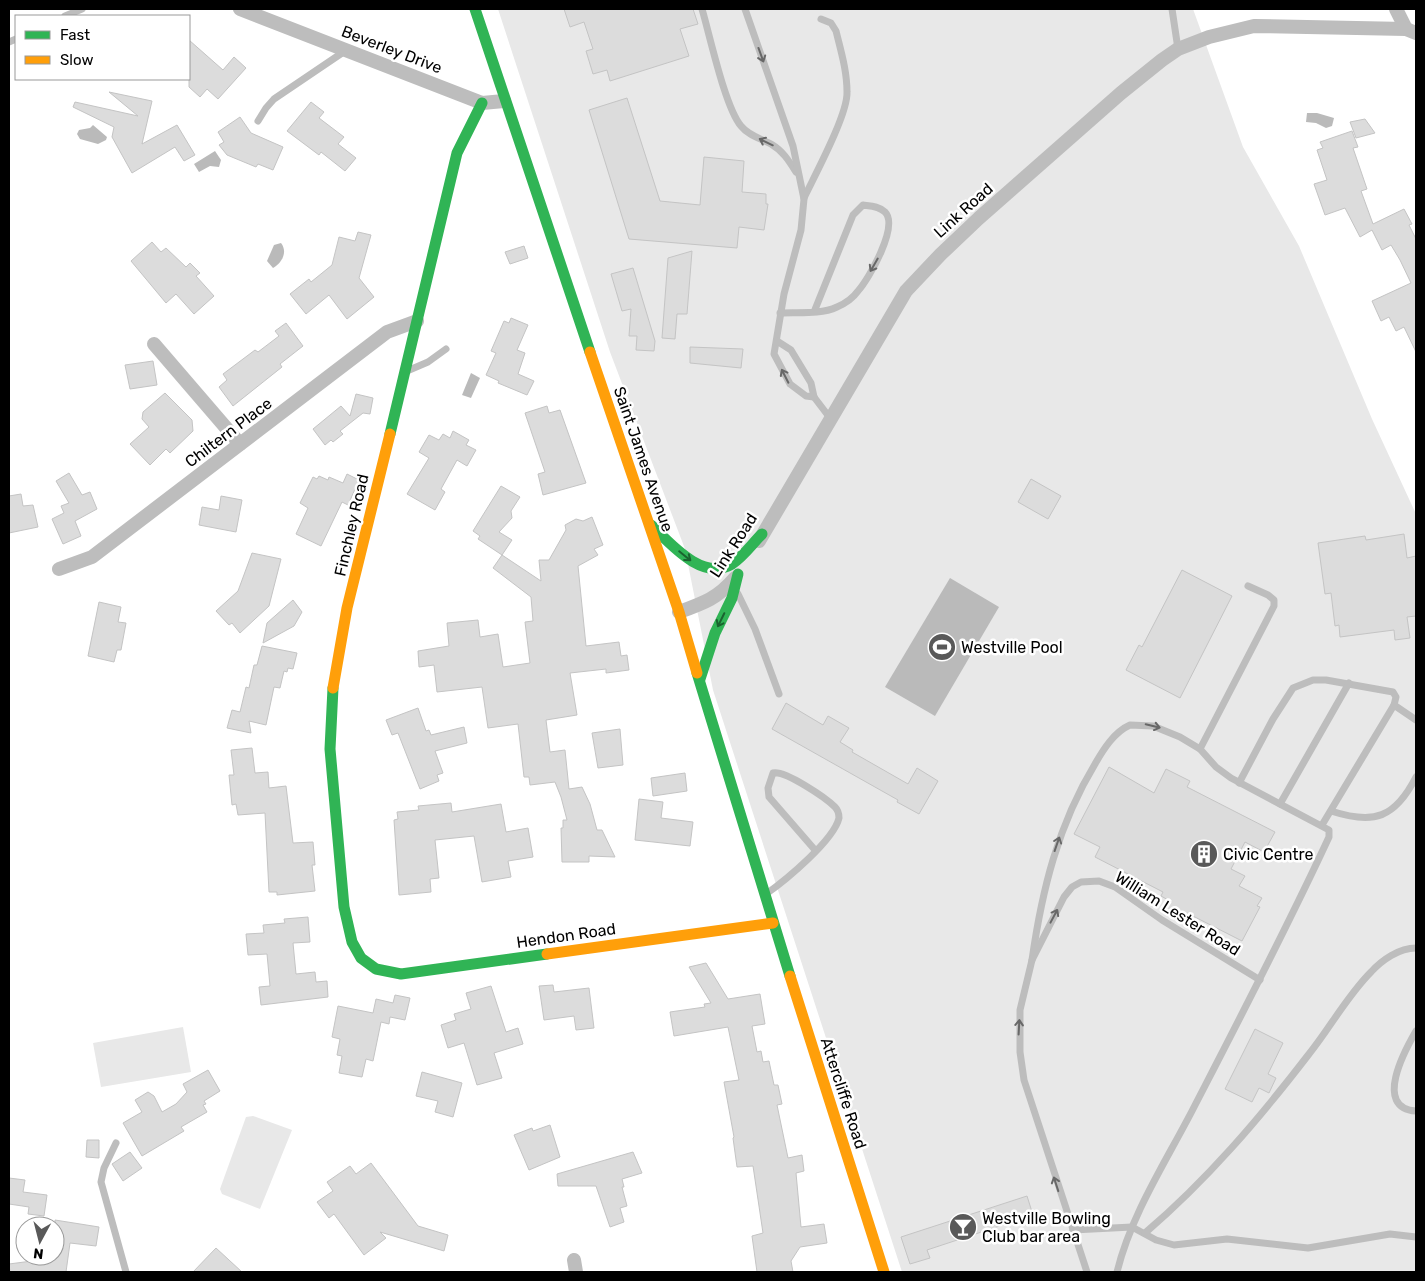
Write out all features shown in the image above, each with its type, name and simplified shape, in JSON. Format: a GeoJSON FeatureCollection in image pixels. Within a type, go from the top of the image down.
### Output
{"type":"FeatureCollection","features":[{"type":"Feature","properties":{"kind":"main road","name":"Saint James Avenue"},"geometry":{"type":"LineString","coordinates":[[475,9],[504,101],[679,612],[773,923]]}},
{"type":"Feature","properties":{"kind":"main road","name":"Finchley Road"},"geometry":{"type":"LineString","coordinates":[[365,963],[354,947],[345,913],[333,786],[332,686],[357,571],[456,153],[482,103]]}},
{"type":"Feature","properties":{"kind":"main road"},"geometry":{"type":"LineString","coordinates":[[649,524],[690,561],[715,568],[724,567],[735,561],[762,534]]}},
{"type":"Feature","properties":{"kind":"main road"},"geometry":{"type":"LineString","coordinates":[[700,679],[715,633],[732,598],[737,581]]}},
{"type":"Feature","properties":{"kind":"main road","name":"Hendon Road"},"geometry":{"type":"LineString","coordinates":[[365,963],[382,973],[402,974],[773,923]]}},
{"type":"Feature","properties":{"kind":"main road","name":"Attercliffe Road"},"geometry":{"type":"LineString","coordinates":[[773,923],[884,1272]]}},
{"type":"Feature","properties":{"kind":"street","name":"Beverley Drive"},"geometry":{"type":"LineString","coordinates":[[240,9],[482,103],[504,101]]}},
{"type":"Feature","properties":{"kind":"street"},"geometry":{"type":"LineString","coordinates":[[1396,9],[1411,31]]}},
{"type":"Feature","properties":{"kind":"street","name":"Link Road"},"geometry":{"type":"LineString","coordinates":[[679,612],[722,593],[737,581],[762,534],[906,291],[941,254],[1121,93],[1178,49],[1209,37],[1254,26],[1411,31]]}},
{"type":"Feature","properties":{"kind":"street","name":"Chiltern Place"},"geometry":{"type":"LineString","coordinates":[[58,569],[92,557],[387,332],[417,321]]}},
{"type":"Feature","properties":{"kind":"street"},"geometry":{"type":"LineString","coordinates":[[154,344],[240,444]]}},
{"type":"Feature","properties":{"kind":"lane"},"geometry":{"type":"LineString","coordinates":[[67,15],[82,9]]}},
{"type":"Feature","properties":{"kind":"lane"},"geometry":{"type":"LineString","coordinates":[[702,9],[730,104],[739,124],[747,132],[777,148],[785,155],[799,177]]}},
{"type":"Feature","properties":{"kind":"lane"},"geometry":{"type":"LineString","coordinates":[[745,9],[793,146],[804,199],[801,230],[780,313],[774,354],[790,384],[806,396],[814,397]]}},
{"type":"Feature","properties":{"kind":"lane"},"geometry":{"type":"LineString","coordinates":[[1172,9],[1178,49]]}},
{"type":"Feature","properties":{"kind":"lane"},"geometry":{"type":"LineString","coordinates":[[804,199],[846,104],[847,92],[836,31],[831,23],[821,18]]}},
{"type":"Feature","properties":{"kind":"lane"},"geometry":{"type":"LineString","coordinates":[[258,121],[274,99],[345,50]]}},
{"type":"Feature","properties":{"kind":"lane"},"geometry":{"type":"LineString","coordinates":[[780,313],[814,312],[836,308],[858,291],[879,256],[887,238],[888,219],[886,213],[881,209],[863,205],[858,208],[848,224],[814,312]]}},
{"type":"Feature","properties":{"kind":"lane"},"geometry":{"type":"LineString","coordinates":[[777,341],[790,350],[811,382],[814,397],[830,418]]}},
{"type":"Feature","properties":{"kind":"lane"},"geometry":{"type":"LineString","coordinates":[[405,372],[428,362],[446,349]]}},
{"type":"Feature","properties":{"kind":"lane"},"geometry":{"type":"LineString","coordinates":[[737,581],[779,694]]}},
{"type":"Feature","properties":{"kind":"lane"},"geometry":{"type":"LineString","coordinates":[[1200,749],[1274,606],[1274,600],[1268,595],[1248,586]]}},
{"type":"Feature","properties":{"kind":"lane"},"geometry":{"type":"LineString","coordinates":[[1239,783],[1273,718],[1293,688],[1313,680],[1393,692],[1396,697],[1394,705],[1322,825]]}},
{"type":"Feature","properties":{"kind":"lane"},"geometry":{"type":"LineString","coordinates":[[1280,804],[1349,684]]}},
{"type":"Feature","properties":{"kind":"lane"},"geometry":{"type":"LineString","coordinates":[[1394,705],[1416,720]]}},
{"type":"Feature","properties":{"kind":"lane"},"geometry":{"type":"LineString","coordinates":[[1032,960],[1037,922],[1061,831],[1085,780],[1111,741],[1124,727],[1141,724],[1164,729],[1200,749],[1222,772],[1239,783],[1329,830],[1329,837],[1260,980],[1132,1227],[1117,1272]]}},
{"type":"Feature","properties":{"kind":"lane"},"geometry":{"type":"LineString","coordinates":[[764,894],[789,877],[815,850],[836,828],[839,813],[836,808],[802,784],[780,773],[773,774],[768,788],[769,797],[815,850]]}},
{"type":"Feature","properties":{"kind":"lane"},"geometry":{"type":"LineString","coordinates":[[1331,811],[1355,819],[1383,815],[1406,798],[1416,777]]}},
{"type":"Feature","properties":{"kind":"lane","name":"William Lester Road"},"geometry":{"type":"LineString","coordinates":[[1087,1272],[1021,1066],[1020,1010],[1032,960],[1064,897],[1072,887],[1088,880],[1098,881],[1125,892],[1162,920],[1260,980]]}},
{"type":"Feature","properties":{"kind":"lane"},"geometry":{"type":"LineString","coordinates":[[1145,1233],[1181,1202],[1243,1137],[1309,1055],[1371,972],[1396,953],[1409,948],[1416,948]]}},
{"type":"Feature","properties":{"kind":"lane"},"geometry":{"type":"LineString","coordinates":[[1416,1031],[1399,1065],[1395,1091],[1397,1101],[1402,1107],[1416,1111]]}},
{"type":"Feature","properties":{"kind":"lane"},"geometry":{"type":"LineString","coordinates":[[116,1143],[104,1168],[101,1182],[126,1272]]}},
{"type":"Feature","properties":{"kind":"lane"},"geometry":{"type":"LineString","coordinates":[[1072,1230],[1132,1227],[1165,1244],[1174,1245],[1227,1239],[1308,1248],[1390,1234],[1416,1237]]}},
{"type":"Feature","properties":{"kind":"shaded area"},"geometry":{"type":"Polygon","coordinates":[[[498,9],[1193,9],[1243,147],[1299,246],[1372,419],[1416,514],[1416,1272],[902,1272],[713,690],[685,549],[610,352],[498,9]]]}},
{"type":"Feature","properties":{"kind":"shaded area"},"geometry":{"type":"Polygon","coordinates":[[[1307,113],[1317,113],[1334,118],[1332,126],[1326,128],[1316,123],[1306,122],[1307,113]]]}},
{"type":"Feature","properties":{"kind":"shaded area"},"geometry":{"type":"Polygon","coordinates":[[[93,125],[107,137],[106,140],[98,144],[80,139],[77,134],[79,130],[90,128],[93,125]]]}},
{"type":"Feature","properties":{"kind":"shaded area"},"geometry":{"type":"Polygon","coordinates":[[[215,151],[221,160],[219,167],[210,166],[199,172],[194,164],[215,151]]]}},
{"type":"Feature","properties":{"kind":"shaded area"},"geometry":{"type":"Polygon","coordinates":[[[281,243],[284,254],[279,263],[273,268],[267,261],[274,245],[281,243]]]}},
{"type":"Feature","properties":{"kind":"shaded area"},"geometry":{"type":"Polygon","coordinates":[[[471,373],[480,378],[471,398],[462,395],[471,373]]]}},
{"type":"Feature","properties":{"kind":"shaded area","name":"Westville Pool"},"geometry":{"type":"Polygon","coordinates":[[[950,578],[999,607],[935,716],[885,687],[950,578]]]}},
{"type":"Feature","properties":{"kind":"shaded area"},"geometry":{"type":"Polygon","coordinates":[[[183,1027],[191,1072],[101,1087],[93,1043],[183,1027]]]}},
{"type":"Feature","properties":{"kind":"shaded area"},"geometry":{"type":"Polygon","coordinates":[[[253,1116],[292,1130],[260,1209],[222,1194],[220,1189],[246,1117],[253,1116]]]}},
{"type":"Feature","properties":{"kind":"building"},"geometry":{"type":"Polygon","coordinates":[[[564,9],[693,9],[698,24],[680,29],[689,56],[610,81],[607,70],[593,74],[586,51],[593,49],[584,22],[570,27],[564,9]]]}},
{"type":"Feature","properties":{"kind":"building"},"geometry":{"type":"Polygon","coordinates":[[[190,41],[223,70],[234,57],[246,68],[218,99],[207,89],[200,97],[189,87],[190,41]]]}},
{"type":"Feature","properties":{"kind":"building"},"geometry":{"type":"Polygon","coordinates":[[[109,92],[152,101],[142,144],[177,125],[195,155],[184,161],[175,147],[132,173],[112,137],[114,127],[73,107],[75,102],[138,116],[109,92]]]}},
{"type":"Feature","properties":{"kind":"building"},"geometry":{"type":"Polygon","coordinates":[[[627,98],[660,201],[700,205],[704,157],[744,161],[742,192],[766,194],[766,204],[768,204],[764,230],[739,227],[737,248],[629,239],[589,110],[627,98]]]}},
{"type":"Feature","properties":{"kind":"building"},"geometry":{"type":"Polygon","coordinates":[[[311,102],[324,112],[319,118],[344,137],[338,144],[356,158],[345,171],[321,152],[319,155],[287,131],[311,102]]]}},
{"type":"Feature","properties":{"kind":"building"},"geometry":{"type":"Polygon","coordinates":[[[240,117],[251,133],[283,147],[273,170],[258,164],[256,167],[227,155],[219,145],[224,142],[218,132],[240,117]]]}},
{"type":"Feature","properties":{"kind":"building"},"geometry":{"type":"Polygon","coordinates":[[[1365,119],[1375,133],[1356,138],[1350,122],[1365,119]]]}},
{"type":"Feature","properties":{"kind":"building"},"geometry":{"type":"Polygon","coordinates":[[[1352,131],[1358,147],[1353,148],[1367,189],[1361,191],[1373,224],[1404,209],[1412,224],[1409,225],[1416,239],[1416,352],[1404,327],[1396,331],[1389,317],[1381,321],[1372,301],[1411,283],[1391,245],[1382,250],[1372,230],[1360,237],[1345,208],[1325,215],[1314,184],[1327,180],[1317,150],[1323,148],[1320,142],[1352,131]]]}},
{"type":"Feature","properties":{"kind":"building"},"geometry":{"type":"Polygon","coordinates":[[[358,232],[371,235],[359,278],[374,297],[347,319],[329,295],[306,314],[290,294],[309,279],[311,282],[332,265],[339,237],[355,241],[358,232]]]}},
{"type":"Feature","properties":{"kind":"building"},"geometry":{"type":"Polygon","coordinates":[[[152,242],[161,252],[166,248],[186,267],[190,263],[200,273],[196,276],[214,296],[194,314],[176,294],[166,303],[131,261],[152,242]]]}},
{"type":"Feature","properties":{"kind":"building"},"geometry":{"type":"Polygon","coordinates":[[[524,246],[528,258],[510,264],[505,252],[524,246]]]}},
{"type":"Feature","properties":{"kind":"building"},"geometry":{"type":"Polygon","coordinates":[[[692,251],[687,314],[677,314],[675,339],[662,338],[668,258],[692,251]]]}},
{"type":"Feature","properties":{"kind":"building"},"geometry":{"type":"Polygon","coordinates":[[[633,268],[655,341],[654,351],[636,350],[637,336],[629,336],[631,309],[622,311],[611,274],[633,268]]]}},
{"type":"Feature","properties":{"kind":"building"},"geometry":{"type":"Polygon","coordinates":[[[511,318],[528,325],[517,350],[525,353],[518,374],[534,381],[527,395],[498,383],[499,381],[486,375],[496,353],[491,351],[504,321],[509,323],[511,318]]]}},
{"type":"Feature","properties":{"kind":"building"},"geometry":{"type":"Polygon","coordinates":[[[286,323],[303,346],[280,364],[282,367],[233,406],[219,387],[227,380],[223,374],[255,350],[258,352],[279,336],[275,331],[286,323]]]}},
{"type":"Feature","properties":{"kind":"building"},"geometry":{"type":"Polygon","coordinates":[[[690,347],[743,349],[741,368],[690,363],[690,347]]]}},
{"type":"Feature","properties":{"kind":"building"},"geometry":{"type":"Polygon","coordinates":[[[153,361],[157,385],[130,389],[125,365],[153,361]]]}},
{"type":"Feature","properties":{"kind":"building"},"geometry":{"type":"Polygon","coordinates":[[[165,393],[192,420],[193,431],[170,453],[166,449],[150,465],[130,444],[149,427],[142,419],[143,412],[165,393]]]}},
{"type":"Feature","properties":{"kind":"building"},"geometry":{"type":"Polygon","coordinates":[[[356,394],[373,398],[370,414],[363,413],[340,431],[343,434],[333,442],[331,440],[325,445],[313,429],[341,406],[350,416],[356,394]]]}},
{"type":"Feature","properties":{"kind":"building"},"geometry":{"type":"Polygon","coordinates":[[[547,406],[549,413],[560,410],[586,483],[543,495],[538,474],[545,472],[525,413],[547,406]]]}},
{"type":"Feature","properties":{"kind":"building"},"geometry":{"type":"Polygon","coordinates":[[[453,431],[469,440],[466,445],[476,450],[467,466],[457,460],[441,489],[445,492],[435,510],[407,494],[429,458],[419,452],[429,435],[439,440],[443,434],[450,438],[453,431]]]}},
{"type":"Feature","properties":{"kind":"building"},"geometry":{"type":"Polygon","coordinates":[[[69,473],[82,495],[90,492],[97,509],[75,521],[81,536],[63,544],[52,519],[64,513],[61,506],[69,503],[56,481],[69,473]]]}},
{"type":"Feature","properties":{"kind":"building"},"geometry":{"type":"Polygon","coordinates":[[[347,474],[359,480],[348,505],[342,502],[321,546],[296,534],[308,508],[300,503],[313,477],[317,479],[319,476],[328,480],[329,477],[343,483],[347,474]]]}},
{"type":"Feature","properties":{"kind":"building"},"geometry":{"type":"Polygon","coordinates":[[[1031,479],[1061,496],[1048,519],[1018,502],[1031,479]]]}},
{"type":"Feature","properties":{"kind":"building"},"geometry":{"type":"Polygon","coordinates":[[[501,486],[520,497],[511,511],[512,518],[499,532],[512,540],[502,555],[478,539],[480,536],[473,531],[501,486]]]}},
{"type":"Feature","properties":{"kind":"building"},"geometry":{"type":"Polygon","coordinates":[[[21,494],[23,506],[33,505],[38,527],[9,533],[9,496],[21,494]]]}},
{"type":"Feature","properties":{"kind":"building"},"geometry":{"type":"Polygon","coordinates":[[[221,496],[242,500],[236,532],[199,525],[202,507],[219,510],[221,496]]]}},
{"type":"Feature","properties":{"kind":"building"},"geometry":{"type":"Polygon","coordinates":[[[592,517],[603,545],[594,549],[598,555],[578,566],[586,646],[619,642],[621,656],[627,655],[629,670],[606,673],[606,669],[570,673],[577,715],[546,720],[550,752],[565,750],[569,789],[582,787],[590,804],[597,830],[602,830],[615,857],[589,856],[589,862],[562,862],[561,828],[563,828],[563,820],[567,820],[561,797],[555,782],[530,785],[529,777],[524,777],[518,724],[488,728],[482,687],[437,692],[434,665],[419,667],[418,651],[449,646],[447,623],[478,620],[480,637],[498,634],[503,667],[530,663],[525,622],[533,621],[531,597],[493,568],[502,555],[541,581],[539,560],[549,560],[566,530],[565,525],[576,519],[583,521],[592,517]]]}},
{"type":"Feature","properties":{"kind":"building"},"geometry":{"type":"Polygon","coordinates":[[[1404,534],[1407,558],[1416,556],[1416,616],[1407,617],[1410,638],[1395,640],[1394,630],[1340,637],[1339,625],[1335,626],[1331,593],[1325,594],[1318,543],[1365,536],[1366,540],[1404,534]]]}},
{"type":"Feature","properties":{"kind":"building"},"geometry":{"type":"Polygon","coordinates":[[[252,553],[281,559],[269,606],[240,633],[232,623],[229,625],[216,611],[238,591],[252,553]]]}},
{"type":"Feature","properties":{"kind":"building"},"geometry":{"type":"Polygon","coordinates":[[[1182,570],[1232,596],[1180,698],[1126,670],[1139,645],[1142,647],[1182,570]]]}},
{"type":"Feature","properties":{"kind":"building"},"geometry":{"type":"Polygon","coordinates":[[[293,600],[302,612],[294,626],[263,643],[267,623],[293,600]]]}},
{"type":"Feature","properties":{"kind":"building"},"geometry":{"type":"Polygon","coordinates":[[[99,602],[121,607],[118,622],[126,623],[121,650],[117,650],[114,662],[88,656],[99,602]]]}},
{"type":"Feature","properties":{"kind":"building"},"geometry":{"type":"Polygon","coordinates":[[[262,646],[297,653],[293,669],[288,668],[287,672],[284,671],[280,688],[274,687],[266,725],[249,721],[251,733],[227,728],[232,710],[240,712],[246,687],[249,688],[254,665],[257,665],[262,646]]]}},
{"type":"Feature","properties":{"kind":"building"},"geometry":{"type":"Polygon","coordinates":[[[786,703],[823,725],[828,716],[849,728],[840,742],[853,750],[852,752],[908,784],[917,768],[938,781],[919,814],[897,802],[898,800],[772,729],[786,703]]]}},
{"type":"Feature","properties":{"kind":"building"},"geometry":{"type":"Polygon","coordinates":[[[418,708],[426,731],[429,730],[431,735],[464,727],[467,743],[435,751],[443,773],[437,775],[439,781],[420,789],[398,733],[392,735],[386,720],[418,708]]]}},
{"type":"Feature","properties":{"kind":"building"},"geometry":{"type":"Polygon","coordinates":[[[620,729],[623,765],[598,768],[592,733],[620,729]]]}},
{"type":"Feature","properties":{"kind":"building"},"geometry":{"type":"Polygon","coordinates":[[[252,748],[255,773],[268,772],[269,788],[286,786],[293,843],[313,842],[315,865],[312,865],[315,891],[277,895],[277,892],[269,892],[265,813],[238,815],[236,804],[232,805],[229,775],[234,775],[231,750],[252,748]]]}},
{"type":"Feature","properties":{"kind":"building","name":"Civic Centre"},"geometry":{"type":"Polygon","coordinates":[[[1109,767],[1154,793],[1166,769],[1190,781],[1187,787],[1275,832],[1264,852],[1245,842],[1231,869],[1245,876],[1239,886],[1262,898],[1257,906],[1260,907],[1242,941],[1187,913],[1182,922],[1164,913],[1170,901],[1161,896],[1163,892],[1095,857],[1100,847],[1074,834],[1109,767]]]}},
{"type":"Feature","properties":{"kind":"building"},"geometry":{"type":"Polygon","coordinates":[[[685,773],[687,791],[653,796],[651,778],[685,773]]]}},
{"type":"Feature","properties":{"kind":"building"},"geometry":{"type":"Polygon","coordinates":[[[639,799],[663,802],[661,818],[693,822],[690,846],[635,840],[639,799]]]}},
{"type":"Feature","properties":{"kind":"building"},"geometry":{"type":"Polygon","coordinates":[[[451,803],[452,812],[501,804],[506,832],[528,828],[533,857],[508,861],[511,877],[482,882],[474,836],[435,840],[439,878],[430,879],[431,892],[399,895],[394,820],[398,819],[397,812],[419,810],[418,806],[451,803]]]}},
{"type":"Feature","properties":{"kind":"building"},"geometry":{"type":"Polygon","coordinates":[[[308,917],[310,942],[293,943],[296,974],[315,972],[316,982],[327,981],[328,997],[261,1005],[259,987],[270,986],[267,954],[248,955],[246,934],[264,933],[263,925],[285,923],[284,919],[308,917]]]}},
{"type":"Feature","properties":{"kind":"building"},"geometry":{"type":"Polygon","coordinates":[[[706,963],[728,999],[760,994],[765,1024],[752,1026],[757,1052],[761,1051],[763,1062],[769,1061],[774,1085],[778,1085],[782,1104],[777,1105],[788,1158],[802,1155],[804,1171],[796,1173],[801,1227],[824,1224],[827,1243],[800,1247],[791,1261],[793,1272],[757,1272],[752,1236],[763,1233],[753,1166],[737,1167],[734,1137],[724,1082],[739,1080],[728,1027],[674,1036],[670,1012],[705,1007],[704,1004],[711,1003],[689,967],[706,963]]]}},
{"type":"Feature","properties":{"kind":"building"},"geometry":{"type":"Polygon","coordinates":[[[553,985],[554,992],[589,988],[594,1028],[576,1030],[574,1016],[544,1020],[539,986],[553,985]]]}},
{"type":"Feature","properties":{"kind":"building"},"geometry":{"type":"Polygon","coordinates":[[[491,986],[506,1032],[518,1028],[523,1044],[494,1053],[502,1078],[477,1085],[464,1043],[448,1048],[441,1025],[456,1020],[454,1014],[471,1009],[466,993],[491,986]]]}},
{"type":"Feature","properties":{"kind":"building"},"geometry":{"type":"Polygon","coordinates":[[[395,995],[410,998],[405,1020],[390,1017],[389,1024],[381,1022],[373,1061],[366,1059],[362,1077],[339,1073],[342,1056],[337,1055],[340,1039],[332,1037],[338,1006],[373,1013],[376,999],[393,1003],[395,995]]]}},
{"type":"Feature","properties":{"kind":"building"},"geometry":{"type":"Polygon","coordinates":[[[1255,1029],[1283,1043],[1268,1074],[1276,1078],[1269,1093],[1259,1088],[1252,1102],[1225,1089],[1255,1029]]]}},
{"type":"Feature","properties":{"kind":"building"},"geometry":{"type":"Polygon","coordinates":[[[208,1070],[220,1091],[204,1101],[206,1104],[203,1105],[207,1112],[181,1127],[184,1131],[142,1156],[123,1123],[142,1112],[135,1100],[148,1092],[154,1096],[162,1112],[176,1104],[187,1092],[183,1084],[208,1070]]]}},
{"type":"Feature","properties":{"kind":"building"},"geometry":{"type":"Polygon","coordinates":[[[422,1072],[462,1083],[453,1117],[435,1112],[438,1101],[416,1096],[422,1072]]]}},
{"type":"Feature","properties":{"kind":"building"},"geometry":{"type":"Polygon","coordinates":[[[550,1125],[560,1157],[529,1170],[514,1135],[532,1128],[533,1131],[550,1125]]]}},
{"type":"Feature","properties":{"kind":"building"},"geometry":{"type":"Polygon","coordinates":[[[87,1140],[99,1140],[99,1158],[86,1157],[87,1140]]]}},
{"type":"Feature","properties":{"kind":"building"},"geometry":{"type":"Polygon","coordinates":[[[130,1152],[142,1168],[123,1181],[112,1164],[130,1152]]]}},
{"type":"Feature","properties":{"kind":"building"},"geometry":{"type":"Polygon","coordinates":[[[633,1152],[642,1173],[622,1179],[627,1206],[620,1208],[624,1222],[610,1227],[596,1186],[558,1186],[557,1174],[633,1152]]]}},
{"type":"Feature","properties":{"kind":"building"},"geometry":{"type":"Polygon","coordinates":[[[371,1163],[418,1226],[448,1235],[444,1251],[380,1232],[386,1238],[364,1255],[334,1214],[329,1218],[317,1202],[333,1191],[327,1182],[350,1166],[356,1174],[371,1163]]]}},
{"type":"Feature","properties":{"kind":"building"},"geometry":{"type":"Polygon","coordinates":[[[9,1178],[25,1180],[23,1192],[47,1195],[44,1216],[28,1214],[29,1207],[9,1204],[9,1178]]]}},
{"type":"Feature","properties":{"kind":"building"},"geometry":{"type":"Polygon","coordinates":[[[1027,1196],[1033,1215],[927,1250],[930,1258],[910,1264],[901,1237],[1027,1196]]]}},
{"type":"Feature","properties":{"kind":"building"},"geometry":{"type":"Polygon","coordinates":[[[65,1222],[99,1227],[96,1246],[70,1243],[66,1272],[10,1272],[9,1264],[15,1263],[15,1266],[65,1266],[65,1222]]]}},
{"type":"Feature","properties":{"kind":"building"},"geometry":{"type":"Polygon","coordinates":[[[216,1248],[242,1272],[193,1272],[216,1248]]]}},
{"type":"Feature","properties":{"kind":"traffic: fast"},"geometry":{"type":"LineString","coordinates":[[475,9],[590,352]]}},
{"type":"Feature","properties":{"kind":"traffic: fast"},"geometry":{"type":"LineString","coordinates":[[390,434],[457,153],[482,103]]}},
{"type":"Feature","properties":{"kind":"traffic: fast"},"geometry":{"type":"LineString","coordinates":[[651,525],[687,558],[709,568],[721,568],[732,564],[762,534]]}},
{"type":"Feature","properties":{"kind":"traffic: fast"},"geometry":{"type":"LineString","coordinates":[[700,679],[715,633],[732,598],[738,574]]}},
{"type":"Feature","properties":{"kind":"traffic: fast"},"geometry":{"type":"LineString","coordinates":[[697,673],[790,976]]}},
{"type":"Feature","properties":{"kind":"traffic: fast"},"geometry":{"type":"LineString","coordinates":[[333,688],[330,749],[344,907],[352,942],[361,958],[376,969],[401,974],[547,954]]}},
{"type":"Feature","properties":{"kind":"traffic: slow"},"geometry":{"type":"LineString","coordinates":[[590,352],[679,612],[697,673]]}},
{"type":"Feature","properties":{"kind":"traffic: slow"},"geometry":{"type":"LineString","coordinates":[[333,688],[347,608],[390,434]]}},
{"type":"Feature","properties":{"kind":"traffic: slow"},"geometry":{"type":"LineString","coordinates":[[547,954],[773,923]]}},
{"type":"Feature","properties":{"kind":"traffic: slow"},"geometry":{"type":"LineString","coordinates":[[790,976],[884,1272]]}},
{"type":"Feature","properties":{"kind":"place","name":"Westville Pool"},"geometry":{"type":"Point","coordinates":[942,647]}},
{"type":"Feature","properties":{"kind":"place","name":"Civic Centre"},"geometry":{"type":"Point","coordinates":[1204,854]}},
{"type":"Feature","properties":{"kind":"place","name":"Westville Bowling Club bar area"},"geometry":{"type":"Point","coordinates":[963,1227]}}]}
